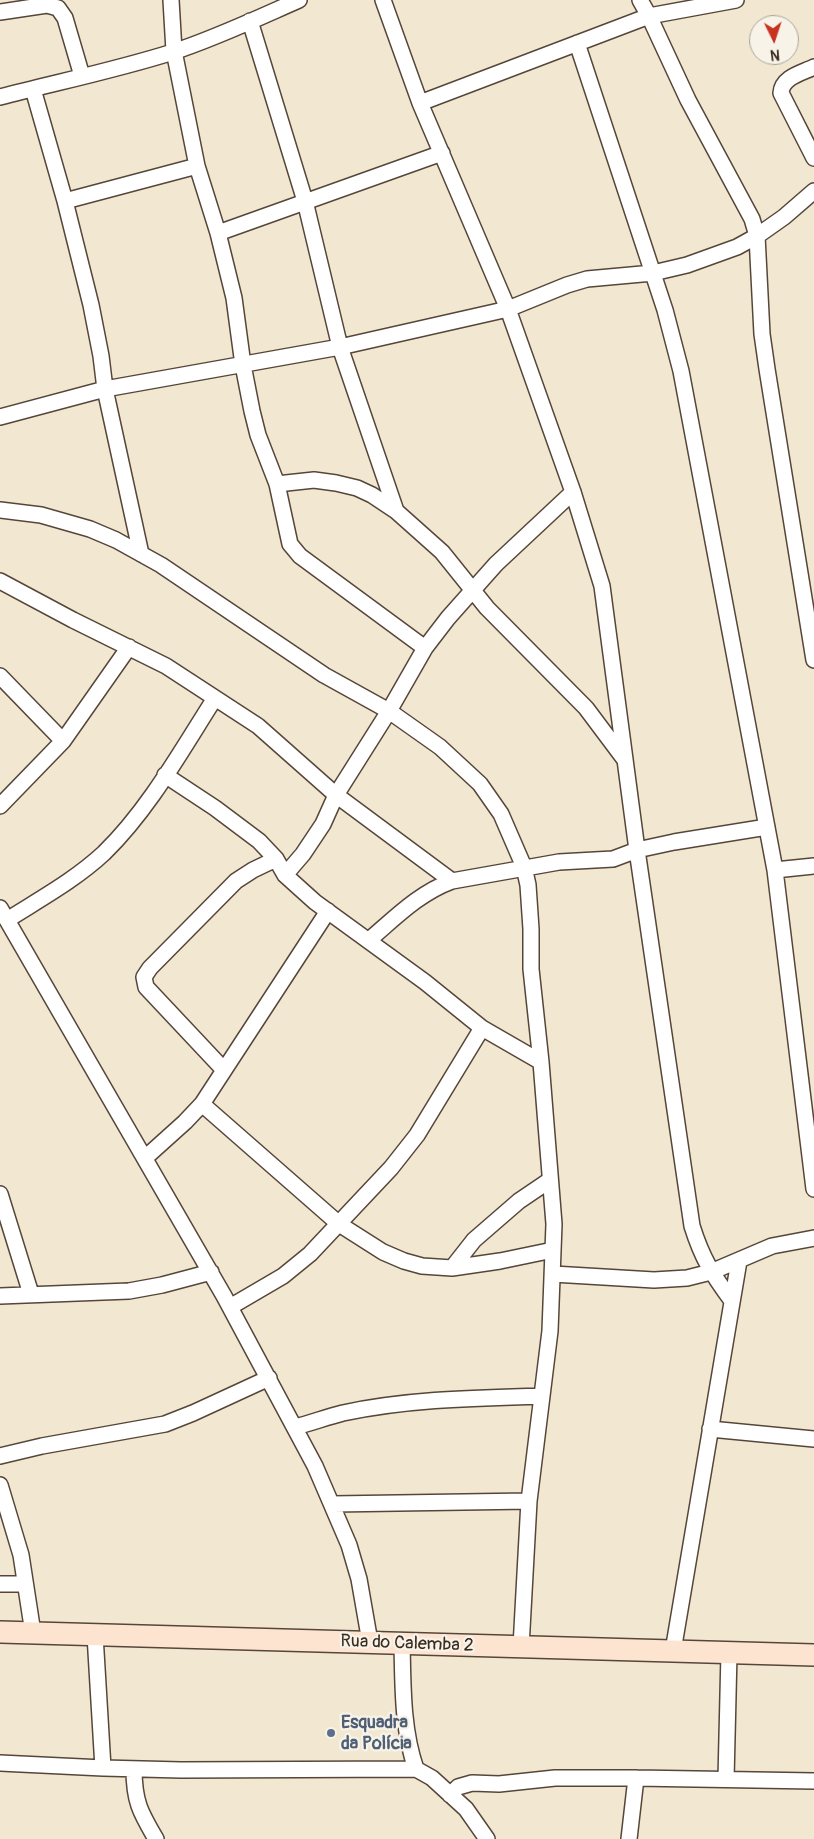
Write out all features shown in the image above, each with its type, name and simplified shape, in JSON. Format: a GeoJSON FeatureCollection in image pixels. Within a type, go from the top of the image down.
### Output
{"type":"FeatureCollection","features":[{"type":"Feature","properties":{"kind":"main road","name":"Rua do Calemba 2"},"geometry":{"type":"LineString","coordinates":[[0,1632],[814,1655]]}},
{"type":"Feature","properties":{"kind":"street"},"geometry":{"type":"LineString","coordinates":[[171,0],[174,51],[197,166],[218,233],[234,298],[243,365],[258,435],[277,484],[289,540],[293,549],[425,648]]}},
{"type":"Feature","properties":{"kind":"street"},"geometry":{"type":"LineString","coordinates":[[0,97],[174,51],[214,37],[300,0]]}},
{"type":"Feature","properties":{"kind":"street"},"geometry":{"type":"LineString","coordinates":[[383,0],[420,103],[508,309],[573,492],[602,586],[692,1226],[700,1251],[711,1272],[732,1302]]}},
{"type":"Feature","properties":{"kind":"street"},"geometry":{"type":"LineString","coordinates":[[640,0],[688,100],[752,219],[757,236],[763,343],[814,660]]}},
{"type":"Feature","properties":{"kind":"street"},"geometry":{"type":"LineString","coordinates":[[420,103],[649,16],[736,0]]}},
{"type":"Feature","properties":{"kind":"street"},"geometry":{"type":"LineString","coordinates":[[0,12],[47,5],[58,8],[65,18],[82,76]]}},
{"type":"Feature","properties":{"kind":"street"},"geometry":{"type":"LineString","coordinates":[[250,21],[305,201],[340,347],[396,511]]}},
{"type":"Feature","properties":{"kind":"street"},"geometry":{"type":"LineString","coordinates":[[577,43],[665,310],[681,371],[775,870],[814,1189]]}},
{"type":"Feature","properties":{"kind":"street"},"geometry":{"type":"LineString","coordinates":[[814,67],[786,81],[781,88],[781,93],[814,158]]}},
{"type":"Feature","properties":{"kind":"street"},"geometry":{"type":"LineString","coordinates":[[33,89],[92,305],[105,389],[141,554]]}},
{"type":"Feature","properties":{"kind":"street"},"geometry":{"type":"LineString","coordinates":[[218,233],[442,153]]}},
{"type":"Feature","properties":{"kind":"street"},"geometry":{"type":"LineString","coordinates":[[65,201],[197,166]]}},
{"type":"Feature","properties":{"kind":"street"},"geometry":{"type":"LineString","coordinates":[[0,417],[105,389],[340,347],[508,309],[567,285],[586,280],[669,270],[737,247],[784,217],[814,191]]}},
{"type":"Feature","properties":{"kind":"street"},"geometry":{"type":"LineString","coordinates":[[277,484],[314,480],[336,483],[357,488],[372,495],[396,511],[442,552],[487,608],[586,708],[626,761]]}},
{"type":"Feature","properties":{"kind":"street"},"geometry":{"type":"LineString","coordinates":[[285,875],[303,854],[323,824],[336,794],[389,711],[425,648],[448,618],[502,558],[573,492]]}},
{"type":"Feature","properties":{"kind":"street"},"geometry":{"type":"LineString","coordinates":[[0,510],[41,515],[90,529],[141,554],[192,584],[324,675],[389,711],[440,747],[480,784],[501,814],[524,867],[528,885],[531,969],[541,1062],[554,1224],[550,1331],[529,1501],[521,1647]]}},
{"type":"Feature","properties":{"kind":"street"},"geometry":{"type":"LineString","coordinates":[[0,581],[166,666],[258,726],[336,794],[452,881]]}},
{"type":"Feature","properties":{"kind":"street"},"geometry":{"type":"LineString","coordinates":[[0,806],[63,741],[129,647]]}},
{"type":"Feature","properties":{"kind":"street"},"geometry":{"type":"LineString","coordinates":[[0,676],[63,741]]}},
{"type":"Feature","properties":{"kind":"street"},"geometry":{"type":"LineString","coordinates":[[215,698],[166,776],[124,832],[104,853],[79,874],[2,913],[211,1272],[295,1427],[333,1504],[349,1545],[359,1579],[370,1642]]}},
{"type":"Feature","properties":{"kind":"street"},"geometry":{"type":"LineString","coordinates":[[166,776],[252,836],[276,859],[285,875],[299,889],[425,982],[482,1028],[541,1062]]}},
{"type":"Feature","properties":{"kind":"street"},"geometry":{"type":"LineString","coordinates":[[369,940],[418,898],[452,881],[559,862],[613,859],[638,850],[720,833],[767,827]]}},
{"type":"Feature","properties":{"kind":"street"},"geometry":{"type":"LineString","coordinates":[[224,1070],[146,987],[144,977],[150,968],[236,881],[276,859]]}},
{"type":"Feature","properties":{"kind":"street"},"geometry":{"type":"LineString","coordinates":[[775,870],[814,866]]}},
{"type":"Feature","properties":{"kind":"street"},"geometry":{"type":"LineString","coordinates":[[145,1158],[202,1104],[328,911]]}},
{"type":"Feature","properties":{"kind":"street"},"geometry":{"type":"LineString","coordinates":[[230,1307],[283,1276],[310,1254],[391,1168],[417,1135],[482,1028]]}},
{"type":"Feature","properties":{"kind":"street"},"geometry":{"type":"LineString","coordinates":[[202,1104],[339,1224],[384,1252],[404,1261],[422,1266],[452,1268],[492,1263],[553,1250]]}},
{"type":"Feature","properties":{"kind":"street"},"geometry":{"type":"LineString","coordinates":[[452,1268],[474,1240],[518,1201],[550,1180]]}},
{"type":"Feature","properties":{"kind":"street"},"geometry":{"type":"LineString","coordinates":[[0,1194],[31,1294]]}},
{"type":"Feature","properties":{"kind":"street"},"geometry":{"type":"LineString","coordinates":[[553,1274],[654,1280],[688,1278],[711,1272],[772,1246],[814,1238]]}},
{"type":"Feature","properties":{"kind":"street"},"geometry":{"type":"LineString","coordinates":[[673,1651],[739,1261]]}},
{"type":"Feature","properties":{"kind":"street"},"geometry":{"type":"LineString","coordinates":[[0,1296],[130,1290],[162,1285],[211,1272]]}},
{"type":"Feature","properties":{"kind":"street"},"geometry":{"type":"LineString","coordinates":[[0,1456],[42,1446],[165,1424],[269,1378]]}},
{"type":"Feature","properties":{"kind":"street"},"geometry":{"type":"LineString","coordinates":[[295,1427],[342,1414],[385,1406],[490,1397],[542,1396]]}},
{"type":"Feature","properties":{"kind":"street"},"geometry":{"type":"LineString","coordinates":[[710,1430],[814,1439]]}},
{"type":"Feature","properties":{"kind":"street"},"geometry":{"type":"LineString","coordinates":[[0,1485],[22,1555],[33,1633]]}},
{"type":"Feature","properties":{"kind":"street"},"geometry":{"type":"LineString","coordinates":[[333,1504],[529,1501]]}},
{"type":"Feature","properties":{"kind":"street"},"geometry":{"type":"LineString","coordinates":[[0,1584],[25,1584]]}},
{"type":"Feature","properties":{"kind":"street"},"geometry":{"type":"LineString","coordinates":[[95,1635],[103,1768]]}},
{"type":"Feature","properties":{"kind":"street"},"geometry":{"type":"LineString","coordinates":[[402,1643],[404,1706],[410,1750],[416,1769]]}},
{"type":"Feature","properties":{"kind":"street"},"geometry":{"type":"LineString","coordinates":[[726,1779],[729,1653]]}},
{"type":"Feature","properties":{"kind":"street"},"geometry":{"type":"LineString","coordinates":[[0,1762],[134,1769],[416,1769],[432,1778],[466,1808],[487,1839]]}},
{"type":"Feature","properties":{"kind":"street"},"geometry":{"type":"LineString","coordinates":[[134,1769],[134,1794],[138,1806],[156,1839]]}},
{"type":"Feature","properties":{"kind":"street"},"geometry":{"type":"LineString","coordinates":[[450,1795],[458,1787],[472,1783],[499,1784],[555,1778],[814,1781]]}},
{"type":"Feature","properties":{"kind":"street"},"geometry":{"type":"LineString","coordinates":[[629,1839],[636,1778]]}},
{"type":"Feature","properties":{"kind":"place","name":"Esquadra da Polícia"},"geometry":{"type":"Point","coordinates":[331,1733]}}]}
